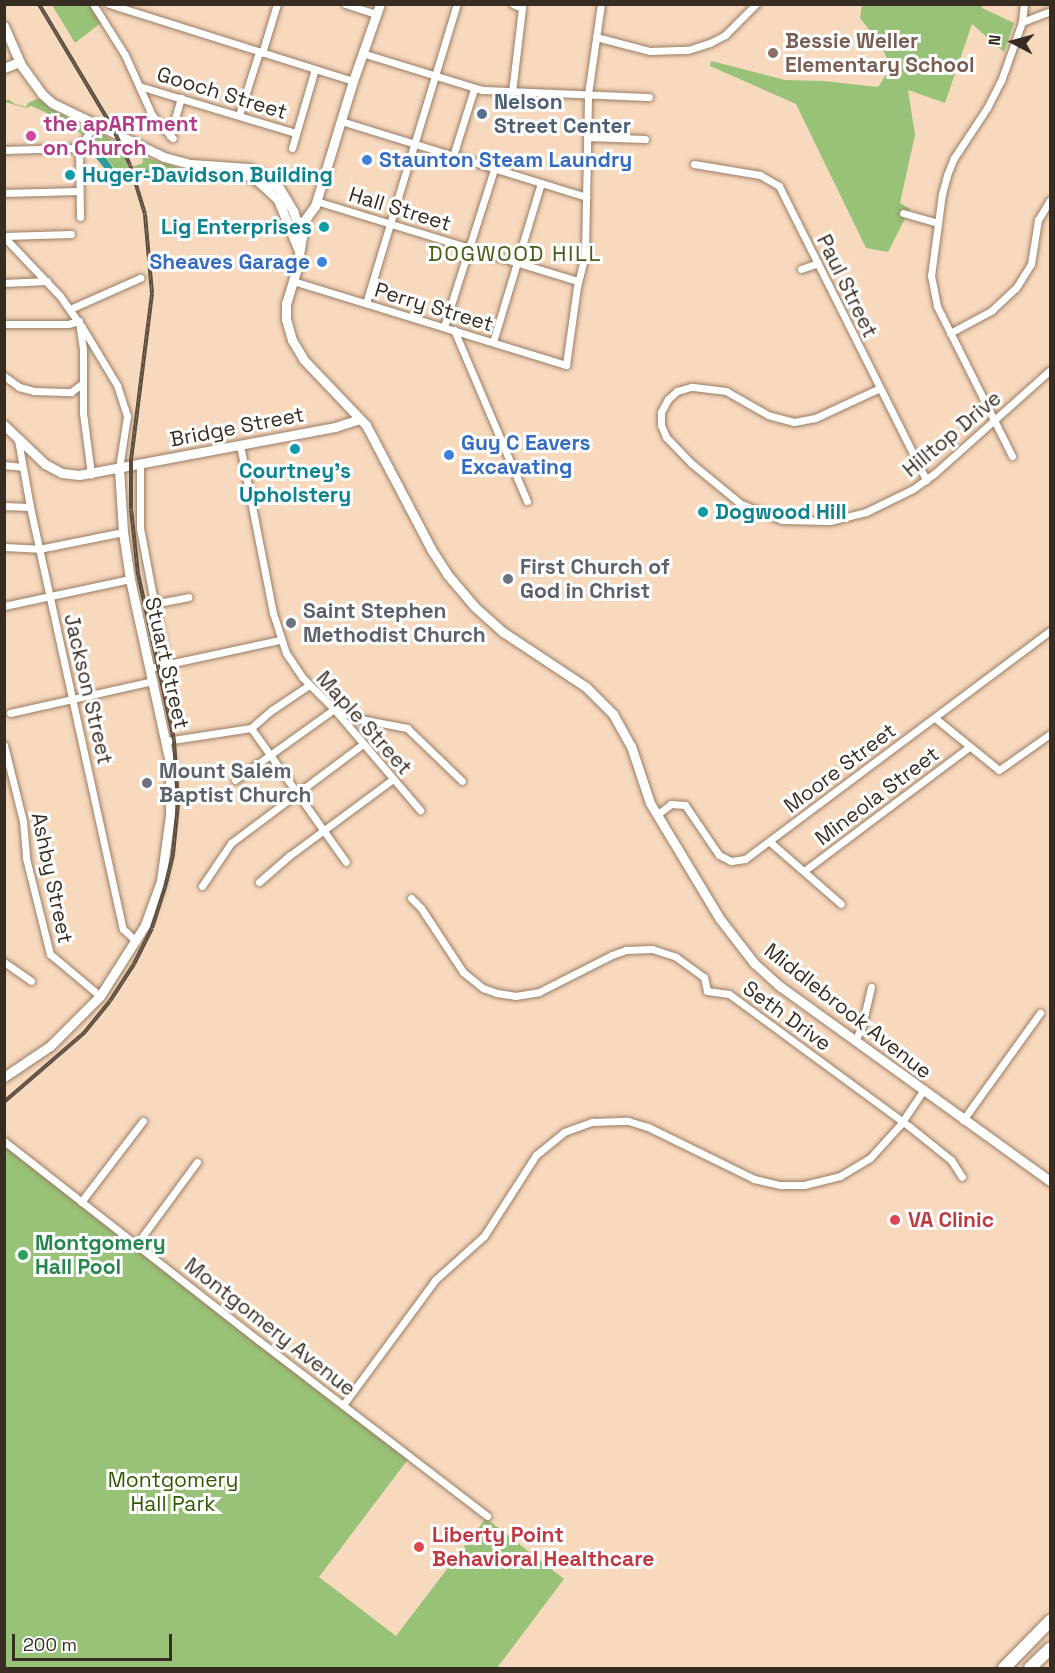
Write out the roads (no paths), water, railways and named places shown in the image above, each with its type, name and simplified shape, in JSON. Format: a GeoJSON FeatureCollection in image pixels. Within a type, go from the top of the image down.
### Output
{"type":"FeatureCollection","features":[{"type":"Feature","properties":{"kind":"highway"},"geometry":{"type":"LineString","coordinates":[[1004,1668],[1050,1621]]}},
{"type":"Feature","properties":{"kind":"highway"},"geometry":{"type":"LineString","coordinates":[[1030,1668],[1050,1649]]}},
{"type":"Feature","properties":{"kind":"main road"},"geometry":{"type":"LineString","coordinates":[[294,225],[305,219],[316,201],[378,9]]}},
{"type":"Feature","properties":{"kind":"main road","name":"Middlebrook Avenue"},"geometry":{"type":"LineString","coordinates":[[4,26],[19,62],[47,100],[169,159],[248,168],[270,180],[285,196],[302,246],[286,313],[294,344],[304,360],[360,419],[435,556],[465,596],[503,632],[586,687],[613,714],[629,741],[646,795],[720,920],[747,955],[781,987],[1050,1181]]}},
{"type":"Feature","properties":{"kind":"main road"},"geometry":{"type":"LineString","coordinates":[[4,68],[19,62]]}},
{"type":"Feature","properties":{"kind":"main road","name":"Bridge Street"},"geometry":{"type":"LineString","coordinates":[[4,425],[39,460],[57,471],[72,475],[140,465],[334,427],[360,419]]}},
{"type":"Feature","properties":{"kind":"main road","name":"Stuart Street"},"geometry":{"type":"LineString","coordinates":[[4,1077],[50,1046],[100,996],[136,941],[156,900],[166,854],[171,781],[166,741],[130,579],[123,532],[119,468]]}},
{"type":"Feature","properties":{"kind":"street"},"geometry":{"type":"LineString","coordinates":[[93,4],[119,43],[152,115],[172,137],[181,98]]}},
{"type":"Feature","properties":{"kind":"street"},"geometry":{"type":"LineString","coordinates":[[109,4],[353,81]]}},
{"type":"Feature","properties":{"kind":"street"},"geometry":{"type":"LineString","coordinates":[[239,115],[277,4]]}},
{"type":"Feature","properties":{"kind":"street"},"geometry":{"type":"LineString","coordinates":[[345,4],[378,9]]}},
{"type":"Feature","properties":{"kind":"street"},"geometry":{"type":"LineString","coordinates":[[366,303],[457,4]]}},
{"type":"Feature","properties":{"kind":"street"},"geometry":{"type":"LineString","coordinates":[[512,92],[522,8],[513,4]]}},
{"type":"Feature","properties":{"kind":"street"},"geometry":{"type":"LineString","coordinates":[[578,281],[585,254],[588,94],[602,4]]}},
{"type":"Feature","properties":{"kind":"street"},"geometry":{"type":"LineString","coordinates":[[596,37],[650,51],[683,51],[718,39],[756,4]]}},
{"type":"Feature","properties":{"kind":"street"},"geometry":{"type":"LineString","coordinates":[[1012,456],[937,306],[931,283],[942,191],[951,164],[996,92],[1022,22],[1024,4]]}},
{"type":"Feature","properties":{"kind":"street"},"geometry":{"type":"LineString","coordinates":[[1022,22],[1050,11]]}},
{"type":"Feature","properties":{"kind":"street"},"geometry":{"type":"LineString","coordinates":[[362,53],[474,89],[649,97]]}},
{"type":"Feature","properties":{"kind":"street"},"geometry":{"type":"LineString","coordinates":[[292,148],[315,69]]}},
{"type":"Feature","properties":{"kind":"street","name":"Gooch Street"},"geometry":{"type":"LineString","coordinates":[[139,86],[296,133]]}},
{"type":"Feature","properties":{"kind":"street"},"geometry":{"type":"LineString","coordinates":[[453,156],[474,89]]}},
{"type":"Feature","properties":{"kind":"street"},"geometry":{"type":"LineString","coordinates":[[341,121],[587,197]]}},
{"type":"Feature","properties":{"kind":"street"},"geometry":{"type":"LineString","coordinates":[[4,150],[65,149],[79,146],[87,138],[95,123]]}},
{"type":"Feature","properties":{"kind":"street"},"geometry":{"type":"LineString","coordinates":[[587,137],[645,139]]}},
{"type":"Feature","properties":{"kind":"street"},"geometry":{"type":"LineString","coordinates":[[79,146],[80,217]]}},
{"type":"Feature","properties":{"kind":"street","name":"Paul Street"},"geometry":{"type":"LineString","coordinates":[[694,164],[760,175],[776,183],[926,480]]}},
{"type":"Feature","properties":{"kind":"street"},"geometry":{"type":"LineString","coordinates":[[444,327],[494,169]]}},
{"type":"Feature","properties":{"kind":"street"},"geometry":{"type":"LineString","coordinates":[[493,342],[541,183]]}},
{"type":"Feature","properties":{"kind":"street"},"geometry":{"type":"LineString","coordinates":[[4,193],[79,191]]}},
{"type":"Feature","properties":{"kind":"street"},"geometry":{"type":"LineString","coordinates":[[950,333],[991,311],[1016,288],[1031,264],[1038,220],[1050,200]]}},
{"type":"Feature","properties":{"kind":"street","name":"Hall Street"},"geometry":{"type":"LineString","coordinates":[[316,201],[578,281]]}},
{"type":"Feature","properties":{"kind":"street"},"geometry":{"type":"LineString","coordinates":[[903,213],[938,223]]}},
{"type":"Feature","properties":{"kind":"street"},"geometry":{"type":"LineString","coordinates":[[4,236],[71,234]]}},
{"type":"Feature","properties":{"kind":"street","name":"Stuart Street"},"geometry":{"type":"LineString","coordinates":[[4,236],[70,309],[114,380],[126,410],[126,432],[119,468]]}},
{"type":"Feature","properties":{"kind":"street"},"geometry":{"type":"LineString","coordinates":[[801,269],[818,263]]}},
{"type":"Feature","properties":{"kind":"street"},"geometry":{"type":"LineString","coordinates":[[70,309],[140,278]]}},
{"type":"Feature","properties":{"kind":"street"},"geometry":{"type":"LineString","coordinates":[[4,283],[47,281]]}},
{"type":"Feature","properties":{"kind":"street","name":"Perry Street"},"geometry":{"type":"LineString","coordinates":[[293,281],[566,365],[578,281]]}},
{"type":"Feature","properties":{"kind":"street"},"geometry":{"type":"LineString","coordinates":[[4,324],[68,324],[79,321],[83,345],[83,383],[91,474]]}},
{"type":"Feature","properties":{"kind":"street"},"geometry":{"type":"LineString","coordinates":[[454,330],[527,501]]}},
{"type":"Feature","properties":{"kind":"street","name":"Hilltop Drive"},"geometry":{"type":"LineString","coordinates":[[880,388],[815,418],[794,422],[768,415],[726,391],[691,387],[677,391],[668,399],[662,410],[661,425],[666,437],[729,496],[754,510],[783,520],[817,523],[848,518],[887,502],[926,480],[1050,370]]}},
{"type":"Feature","properties":{"kind":"street"},"geometry":{"type":"LineString","coordinates":[[4,376],[19,387],[32,391],[71,392],[83,383]]}},
{"type":"Feature","properties":{"kind":"street","name":"Jackson Street"},"geometry":{"type":"LineString","coordinates":[[18,440],[39,549],[123,929],[136,941]]}},
{"type":"Feature","properties":{"kind":"street","name":"Maple Street"},"geometry":{"type":"LineString","coordinates":[[240,445],[280,640],[294,667],[334,709],[420,810]]}},
{"type":"Feature","properties":{"kind":"street"},"geometry":{"type":"LineString","coordinates":[[4,465],[22,466]]}},
{"type":"Feature","properties":{"kind":"street"},"geometry":{"type":"LineString","coordinates":[[140,465],[140,528],[166,665]]}},
{"type":"Feature","properties":{"kind":"street"},"geometry":{"type":"LineString","coordinates":[[4,506],[30,507]]}},
{"type":"Feature","properties":{"kind":"street"},"geometry":{"type":"LineString","coordinates":[[4,547],[39,549],[123,532]]}},
{"type":"Feature","properties":{"kind":"street"},"geometry":{"type":"LineString","coordinates":[[4,606],[130,579]]}},
{"type":"Feature","properties":{"kind":"street"},"geometry":{"type":"LineString","coordinates":[[153,604],[188,597]]}},
{"type":"Feature","properties":{"kind":"street","name":"Moore Street"},"geometry":{"type":"LineString","coordinates":[[658,814],[671,804],[687,806],[717,854],[728,860],[745,859],[1050,630]]}},
{"type":"Feature","properties":{"kind":"street"},"geometry":{"type":"LineString","coordinates":[[150,668],[280,640]]}},
{"type":"Feature","properties":{"kind":"street"},"geometry":{"type":"LineString","coordinates":[[10,713],[153,681]]}},
{"type":"Feature","properties":{"kind":"street"},"geometry":{"type":"LineString","coordinates":[[166,741],[250,727],[309,685]]}},
{"type":"Feature","properties":{"kind":"street"},"geometry":{"type":"LineString","coordinates":[[235,780],[334,709],[360,719],[407,728],[462,781]]}},
{"type":"Feature","properties":{"kind":"street"},"geometry":{"type":"LineString","coordinates":[[935,718],[996,769],[1003,769],[1050,734]]}},
{"type":"Feature","properties":{"kind":"street"},"geometry":{"type":"LineString","coordinates":[[250,727],[346,862]]}},
{"type":"Feature","properties":{"kind":"street"},"geometry":{"type":"LineString","coordinates":[[202,886],[229,846],[363,744]]}},
{"type":"Feature","properties":{"kind":"street","name":"Ashby Street"},"geometry":{"type":"LineString","coordinates":[[4,745],[23,821],[26,858],[50,954],[100,996]]}},
{"type":"Feature","properties":{"kind":"street","name":"Mineola Street"},"geometry":{"type":"LineString","coordinates":[[804,871],[969,747]]}},
{"type":"Feature","properties":{"kind":"street"},"geometry":{"type":"LineString","coordinates":[[259,882],[393,779]]}},
{"type":"Feature","properties":{"kind":"street"},"geometry":{"type":"LineString","coordinates":[[770,842],[841,904]]}},
{"type":"Feature","properties":{"kind":"street","name":"Seth Drive"},"geometry":{"type":"LineString","coordinates":[[411,898],[421,908],[463,972],[483,988],[497,993],[515,996],[539,992],[626,950],[645,949],[669,954],[705,976],[707,991],[729,994],[902,1121],[951,1160],[963,1177]]}},
{"type":"Feature","properties":{"kind":"street"},"geometry":{"type":"LineString","coordinates":[[4,962],[31,981]]}},
{"type":"Feature","properties":{"kind":"street"},"geometry":{"type":"LineString","coordinates":[[855,1041],[862,1026],[872,987]]}},
{"type":"Feature","properties":{"kind":"street"},"geometry":{"type":"LineString","coordinates":[[963,1120],[1040,1013]]}},
{"type":"Feature","properties":{"kind":"street"},"geometry":{"type":"LineString","coordinates":[[343,1405],[435,1280],[484,1236],[536,1155],[564,1132],[602,1120],[638,1124],[754,1179],[797,1185],[824,1182],[853,1171],[878,1152],[923,1091]]}},
{"type":"Feature","properties":{"kind":"street"},"geometry":{"type":"LineString","coordinates":[[81,1202],[143,1121]]}},
{"type":"Feature","properties":{"kind":"street","name":"Montgomery Avenue"},"geometry":{"type":"LineString","coordinates":[[4,1141],[488,1516]]}},
{"type":"Feature","properties":{"kind":"street"},"geometry":{"type":"LineString","coordinates":[[136,1245],[197,1162]]}},
{"type":"Feature","properties":{"kind":"water"},"geometry":{"type":"Polygon","coordinates":[[[92,153],[103,154],[116,172],[123,176],[150,170],[180,172],[180,178],[148,176],[120,182],[113,179],[92,153]]]}},
{"type":"Feature","properties":{"kind":"railway"},"geometry":{"type":"LineString","coordinates":[[4,1102],[84,1033],[110,1001],[134,964],[152,928],[165,887],[173,854],[178,804],[174,740],[138,574],[131,509],[131,460],[152,293],[145,214],[130,165],[114,130],[39,4]]}},
{"type":"Feature","properties":{"kind":"place","name":"Bessie Weller Elementary School"},"geometry":{"type":"Point","coordinates":[773,53]}},
{"type":"Feature","properties":{"kind":"place","name":"Nelson Street Center"},"geometry":{"type":"Point","coordinates":[482,114]}},
{"type":"Feature","properties":{"kind":"place","name":"the apARTment on Church"},"geometry":{"type":"Point","coordinates":[31,136]}},
{"type":"Feature","properties":{"kind":"place","name":"Staunton Steam Laundry"},"geometry":{"type":"Point","coordinates":[367,160]}},
{"type":"Feature","properties":{"kind":"place","name":"Huger-Davidson Building"},"geometry":{"type":"Point","coordinates":[70,175]}},
{"type":"Feature","properties":{"kind":"place","name":"Lig Enterprises"},"geometry":{"type":"Point","coordinates":[324,227]}},
{"type":"Feature","properties":{"kind":"place","name":"Sheaves Garage"},"geometry":{"type":"Point","coordinates":[322,262]}},
{"type":"Feature","properties":{"kind":"place","name":"Courtney's Upholstery"},"geometry":{"type":"Point","coordinates":[295,449]}},
{"type":"Feature","properties":{"kind":"place","name":"Guy C Eavers Excavating"},"geometry":{"type":"Point","coordinates":[449,455]}},
{"type":"Feature","properties":{"kind":"place","name":"Dogwood Hill"},"geometry":{"type":"Point","coordinates":[703,512]}},
{"type":"Feature","properties":{"kind":"place","name":"First Church of God in Christ"},"geometry":{"type":"Point","coordinates":[508,579]}},
{"type":"Feature","properties":{"kind":"place","name":"Saint Stephen Methodist Church"},"geometry":{"type":"Point","coordinates":[291,623]}},
{"type":"Feature","properties":{"kind":"place","name":"Mount Salem Baptist Church"},"geometry":{"type":"Point","coordinates":[147,783]}},
{"type":"Feature","properties":{"kind":"place","name":"VA Clinic"},"geometry":{"type":"Point","coordinates":[895,1220]}},
{"type":"Feature","properties":{"kind":"place","name":"Montgomery Hall Pool"},"geometry":{"type":"Point","coordinates":[23,1255]}},
{"type":"Feature","properties":{"kind":"place","name":"Liberty Point Behavioral Healthcare"},"geometry":{"type":"Point","coordinates":[419,1547]}},
{"type":"Feature","properties":{"kind":"district","name":"DOGWOOD HILL"},"geometry":{"type":"Point","coordinates":[515,254]}},
{"type":"Feature","properties":{"kind":"park label","name":"Montgomery Hall Park"},"geometry":{"type":"Point","coordinates":[173,1492]}}]}
